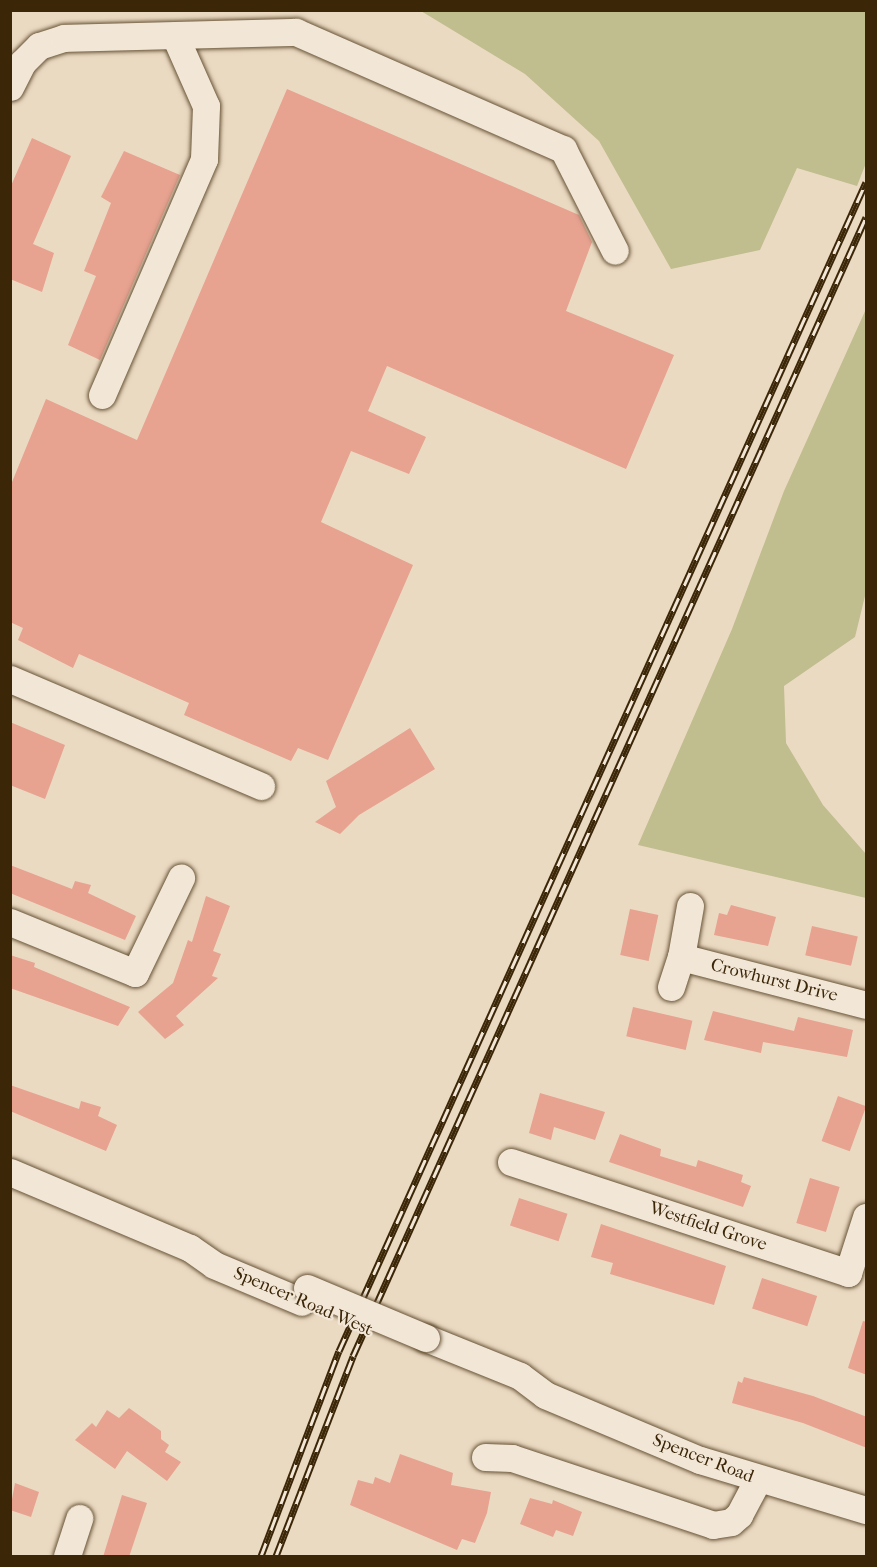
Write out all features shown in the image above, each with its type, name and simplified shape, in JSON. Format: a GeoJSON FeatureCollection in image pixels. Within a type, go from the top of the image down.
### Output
{"type":"FeatureCollection","features":[{"type":"Feature","properties":{"kind":"street"},"geometry":{"type":"LineString","coordinates":[[10,87],[22,63],[39,46],[56,40],[296,32],[563,149],[615,251]]}},
{"type":"Feature","properties":{"kind":"street"},"geometry":{"type":"LineString","coordinates":[[102,395],[204,159],[206,106],[175,36]]}},
{"type":"Feature","properties":{"kind":"street"},"geometry":{"type":"LineString","coordinates":[[10,679],[261,786]]}},
{"type":"Feature","properties":{"kind":"street"},"geometry":{"type":"LineString","coordinates":[[10,922],[135,973],[181,878]]}},
{"type":"Feature","properties":{"kind":"street"},"geometry":{"type":"LineString","coordinates":[[671,987],[681,957],[690,906]]}},
{"type":"Feature","properties":{"kind":"street","name":"Crowhurst Drive"},"geometry":{"type":"LineString","coordinates":[[681,957],[867,1005]]}},
{"type":"Feature","properties":{"kind":"street","name":"Westfield Grove"},"geometry":{"type":"LineString","coordinates":[[511,1162],[848,1273],[867,1217]]}},
{"type":"Feature","properties":{"kind":"street","name":"Spencer Road West"},"geometry":{"type":"LineString","coordinates":[[10,1172],[190,1248],[214,1265],[305,1295],[423,1344]]}},
{"type":"Feature","properties":{"kind":"street","name":"Spencer Road"},"geometry":{"type":"LineString","coordinates":[[423,1344],[514,1390],[545,1395],[700,1460],[758,1480],[867,1510]]}},
{"type":"Feature","properties":{"kind":"street"},"geometry":{"type":"LineString","coordinates":[[485,1457],[512,1458],[713,1525],[731,1522],[739,1515],[758,1480]]}},
{"type":"Feature","properties":{"kind":"street"},"geometry":{"type":"LineString","coordinates":[[67,1557],[79,1518]]}},
{"type":"Feature","properties":{"kind":"shaded area"},"geometry":{"type":"Polygon","coordinates":[[[421,11],[866,11],[866,163],[857,186],[797,168],[760,250],[671,269],[599,141],[525,74],[421,11]]]}},
{"type":"Feature","properties":{"kind":"shaded area"},"geometry":{"type":"Polygon","coordinates":[[[866,309],[866,592],[855,637],[784,686],[786,743],[823,805],[866,854],[866,898],[638,845],[732,629],[784,491],[866,309]]]}},
{"type":"Feature","properties":{"kind":"building"},"geometry":{"type":"Polygon","coordinates":[[[287,89],[579,215],[592,242],[566,311],[674,355],[626,469],[387,366],[368,411],[426,437],[409,474],[351,451],[321,522],[413,565],[328,760],[298,748],[291,761],[184,715],[189,703],[79,654],[73,668],[18,640],[23,628],[10,622],[10,487],[46,399],[137,440],[287,89]]]}},
{"type":"Feature","properties":{"kind":"building"},"geometry":{"type":"Polygon","coordinates":[[[32,138],[71,156],[33,244],[54,253],[42,292],[10,279],[10,188],[32,138]]]}},
{"type":"Feature","properties":{"kind":"building"},"geometry":{"type":"Polygon","coordinates":[[[124,151],[180,175],[100,360],[68,345],[96,276],[84,271],[111,203],[101,197],[124,151]]]}},
{"type":"Feature","properties":{"kind":"building"},"geometry":{"type":"Polygon","coordinates":[[[10,722],[65,745],[45,799],[10,785],[10,722]]]}},
{"type":"Feature","properties":{"kind":"building"},"geometry":{"type":"Polygon","coordinates":[[[410,728],[435,769],[359,815],[340,834],[315,822],[336,807],[326,781],[410,728]]]}},
{"type":"Feature","properties":{"kind":"building"},"geometry":{"type":"Polygon","coordinates":[[[10,865],[72,889],[75,881],[91,885],[88,893],[136,916],[125,940],[10,893],[10,865]]]}},
{"type":"Feature","properties":{"kind":"building"},"geometry":{"type":"Polygon","coordinates":[[[206,896],[230,906],[213,951],[221,954],[212,976],[218,978],[176,1016],[184,1025],[165,1039],[138,1012],[173,983],[188,940],[192,942],[206,896]]]}},
{"type":"Feature","properties":{"kind":"building"},"geometry":{"type":"Polygon","coordinates":[[[731,905],[776,917],[768,946],[714,935],[719,913],[727,915],[731,905]]]}},
{"type":"Feature","properties":{"kind":"building"},"geometry":{"type":"Polygon","coordinates":[[[630,909],[658,915],[649,961],[620,955],[630,909]]]}},
{"type":"Feature","properties":{"kind":"building"},"geometry":{"type":"Polygon","coordinates":[[[812,926],[858,937],[851,966],[805,955],[812,926]]]}},
{"type":"Feature","properties":{"kind":"building"},"geometry":{"type":"Polygon","coordinates":[[[10,955],[35,963],[34,967],[130,1007],[118,1026],[10,988],[10,955]]]}},
{"type":"Feature","properties":{"kind":"building"},"geometry":{"type":"Polygon","coordinates":[[[633,1007],[692,1021],[686,1050],[626,1036],[633,1007]]]}},
{"type":"Feature","properties":{"kind":"building"},"geometry":{"type":"Polygon","coordinates":[[[713,1011],[794,1031],[798,1017],[853,1030],[847,1057],[763,1042],[761,1053],[704,1040],[713,1011]]]}},
{"type":"Feature","properties":{"kind":"building"},"geometry":{"type":"Polygon","coordinates":[[[10,1085],[79,1109],[81,1101],[101,1107],[98,1116],[117,1125],[106,1151],[10,1111],[10,1085]]]}},
{"type":"Feature","properties":{"kind":"building"},"geometry":{"type":"Polygon","coordinates":[[[540,1093],[605,1112],[595,1140],[554,1127],[551,1140],[529,1133],[540,1093]]]}},
{"type":"Feature","properties":{"kind":"building"},"geometry":{"type":"Polygon","coordinates":[[[838,1096],[866,1106],[850,1151],[822,1141],[838,1096]]]}},
{"type":"Feature","properties":{"kind":"building"},"geometry":{"type":"Polygon","coordinates":[[[620,1134],[661,1149],[660,1156],[696,1167],[698,1160],[743,1175],[741,1182],[751,1186],[743,1207],[609,1162],[620,1134]]]}},
{"type":"Feature","properties":{"kind":"building"},"geometry":{"type":"Polygon","coordinates":[[[810,1178],[840,1187],[826,1232],[796,1223],[810,1178]]]}},
{"type":"Feature","properties":{"kind":"building"},"geometry":{"type":"Polygon","coordinates":[[[519,1198],[568,1214],[559,1241],[510,1226],[519,1198]]]}},
{"type":"Feature","properties":{"kind":"building"},"geometry":{"type":"Polygon","coordinates":[[[601,1224],[726,1266],[714,1305],[610,1274],[613,1263],[591,1257],[601,1224]]]}},
{"type":"Feature","properties":{"kind":"building"},"geometry":{"type":"Polygon","coordinates":[[[762,1278],[817,1296],[807,1326],[752,1308],[762,1278]]]}},
{"type":"Feature","properties":{"kind":"building"},"geometry":{"type":"Polygon","coordinates":[[[863,1321],[867,1322],[867,1375],[848,1368],[863,1321]]]}},
{"type":"Feature","properties":{"kind":"building"},"geometry":{"type":"Polygon","coordinates":[[[744,1377],[813,1396],[867,1417],[867,1448],[803,1423],[732,1403],[738,1381],[742,1383],[744,1377]]]}},
{"type":"Feature","properties":{"kind":"building"},"geometry":{"type":"Polygon","coordinates":[[[129,1408],[161,1431],[161,1439],[169,1445],[165,1452],[181,1462],[167,1481],[127,1451],[115,1469],[75,1440],[92,1423],[96,1427],[107,1410],[119,1418],[129,1408]]]}},
{"type":"Feature","properties":{"kind":"building"},"geometry":{"type":"Polygon","coordinates":[[[400,1454],[453,1473],[451,1485],[491,1492],[487,1513],[475,1543],[462,1539],[457,1550],[350,1505],[358,1480],[373,1484],[375,1477],[390,1483],[400,1454]]]}},
{"type":"Feature","properties":{"kind":"building"},"geometry":{"type":"Polygon","coordinates":[[[15,1483],[39,1492],[31,1517],[10,1510],[15,1483]]]}},
{"type":"Feature","properties":{"kind":"building"},"geometry":{"type":"Polygon","coordinates":[[[122,1495],[147,1503],[129,1557],[103,1557],[122,1495]]]}},
{"type":"Feature","properties":{"kind":"building"},"geometry":{"type":"Polygon","coordinates":[[[530,1498],[552,1504],[553,1500],[582,1512],[573,1536],[556,1530],[553,1537],[520,1524],[530,1498]]]}},
{"type":"Feature","properties":{"kind":"railway"},"geometry":{"type":"LineString","coordinates":[[261,1556],[339,1351],[866,182]]}},
{"type":"Feature","properties":{"kind":"railway"},"geometry":{"type":"LineString","coordinates":[[276,1556],[353,1356],[866,217]]}}]}
